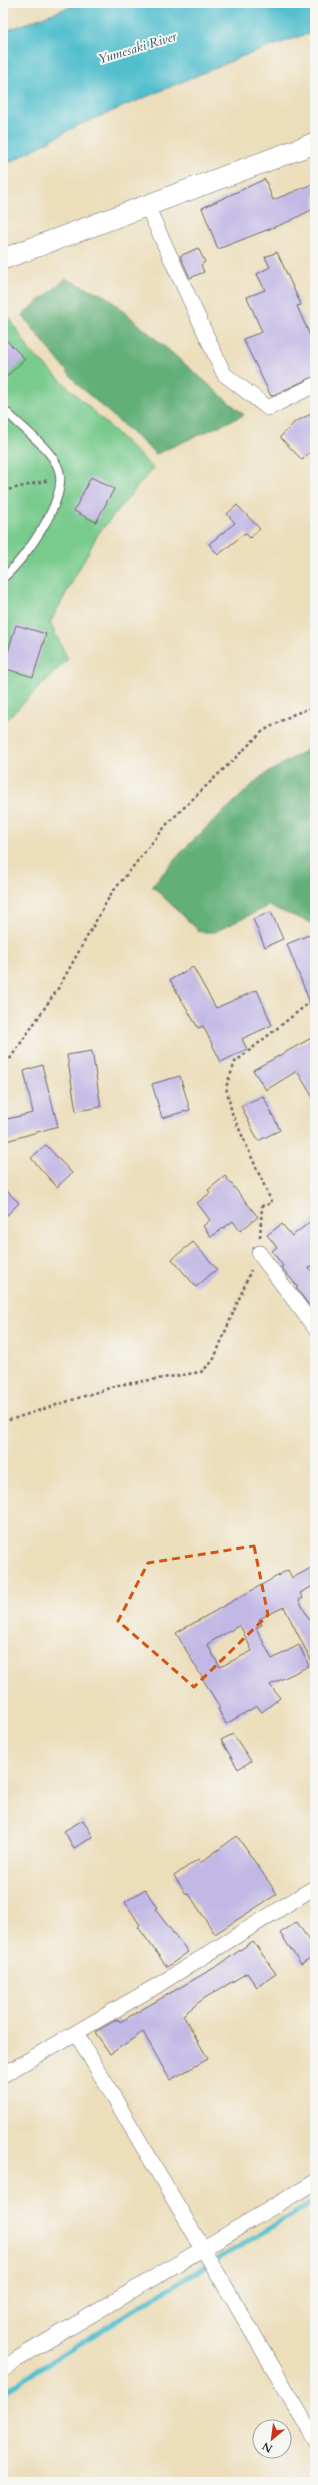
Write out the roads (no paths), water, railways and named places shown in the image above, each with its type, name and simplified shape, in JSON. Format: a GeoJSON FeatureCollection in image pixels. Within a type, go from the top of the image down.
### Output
{"type":"FeatureCollection","features":[{"type":"Feature","properties":{"kind":"street"},"geometry":{"type":"LineString","coordinates":[[3,259],[315,143]]}},
{"type":"Feature","properties":{"kind":"street"},"geometry":{"type":"LineString","coordinates":[[146,206],[224,374],[268,408],[315,385]]}},
{"type":"Feature","properties":{"kind":"street"},"geometry":{"type":"LineString","coordinates":[[259,1253],[315,1328]]}},
{"type":"Feature","properties":{"kind":"street"},"geometry":{"type":"LineString","coordinates":[[3,2075],[76,2033],[315,1887]]}},
{"type":"Feature","properties":{"kind":"street"},"geometry":{"type":"LineString","coordinates":[[76,2033],[315,2438]]}},
{"type":"Feature","properties":{"kind":"street"},"geometry":{"type":"LineString","coordinates":[[3,2370],[17,2359],[202,2247],[315,2182]]}},
{"type":"Feature","properties":{"kind":"lane"},"geometry":{"type":"LineString","coordinates":[[3,410],[47,452],[59,470],[54,503],[46,522],[17,566],[3,578]]}},
{"type":"Feature","properties":{"kind":"water","name":"Yumesaki River"},"geometry":{"type":"Polygon","coordinates":[[[80,3],[315,3],[315,31],[241,57],[77,126],[3,166],[3,32],[80,3]]]}},
{"type":"Feature","properties":{"kind":"waterway"},"geometry":{"type":"LineString","coordinates":[[3,2392],[148,2301],[315,2201]]}}]}
